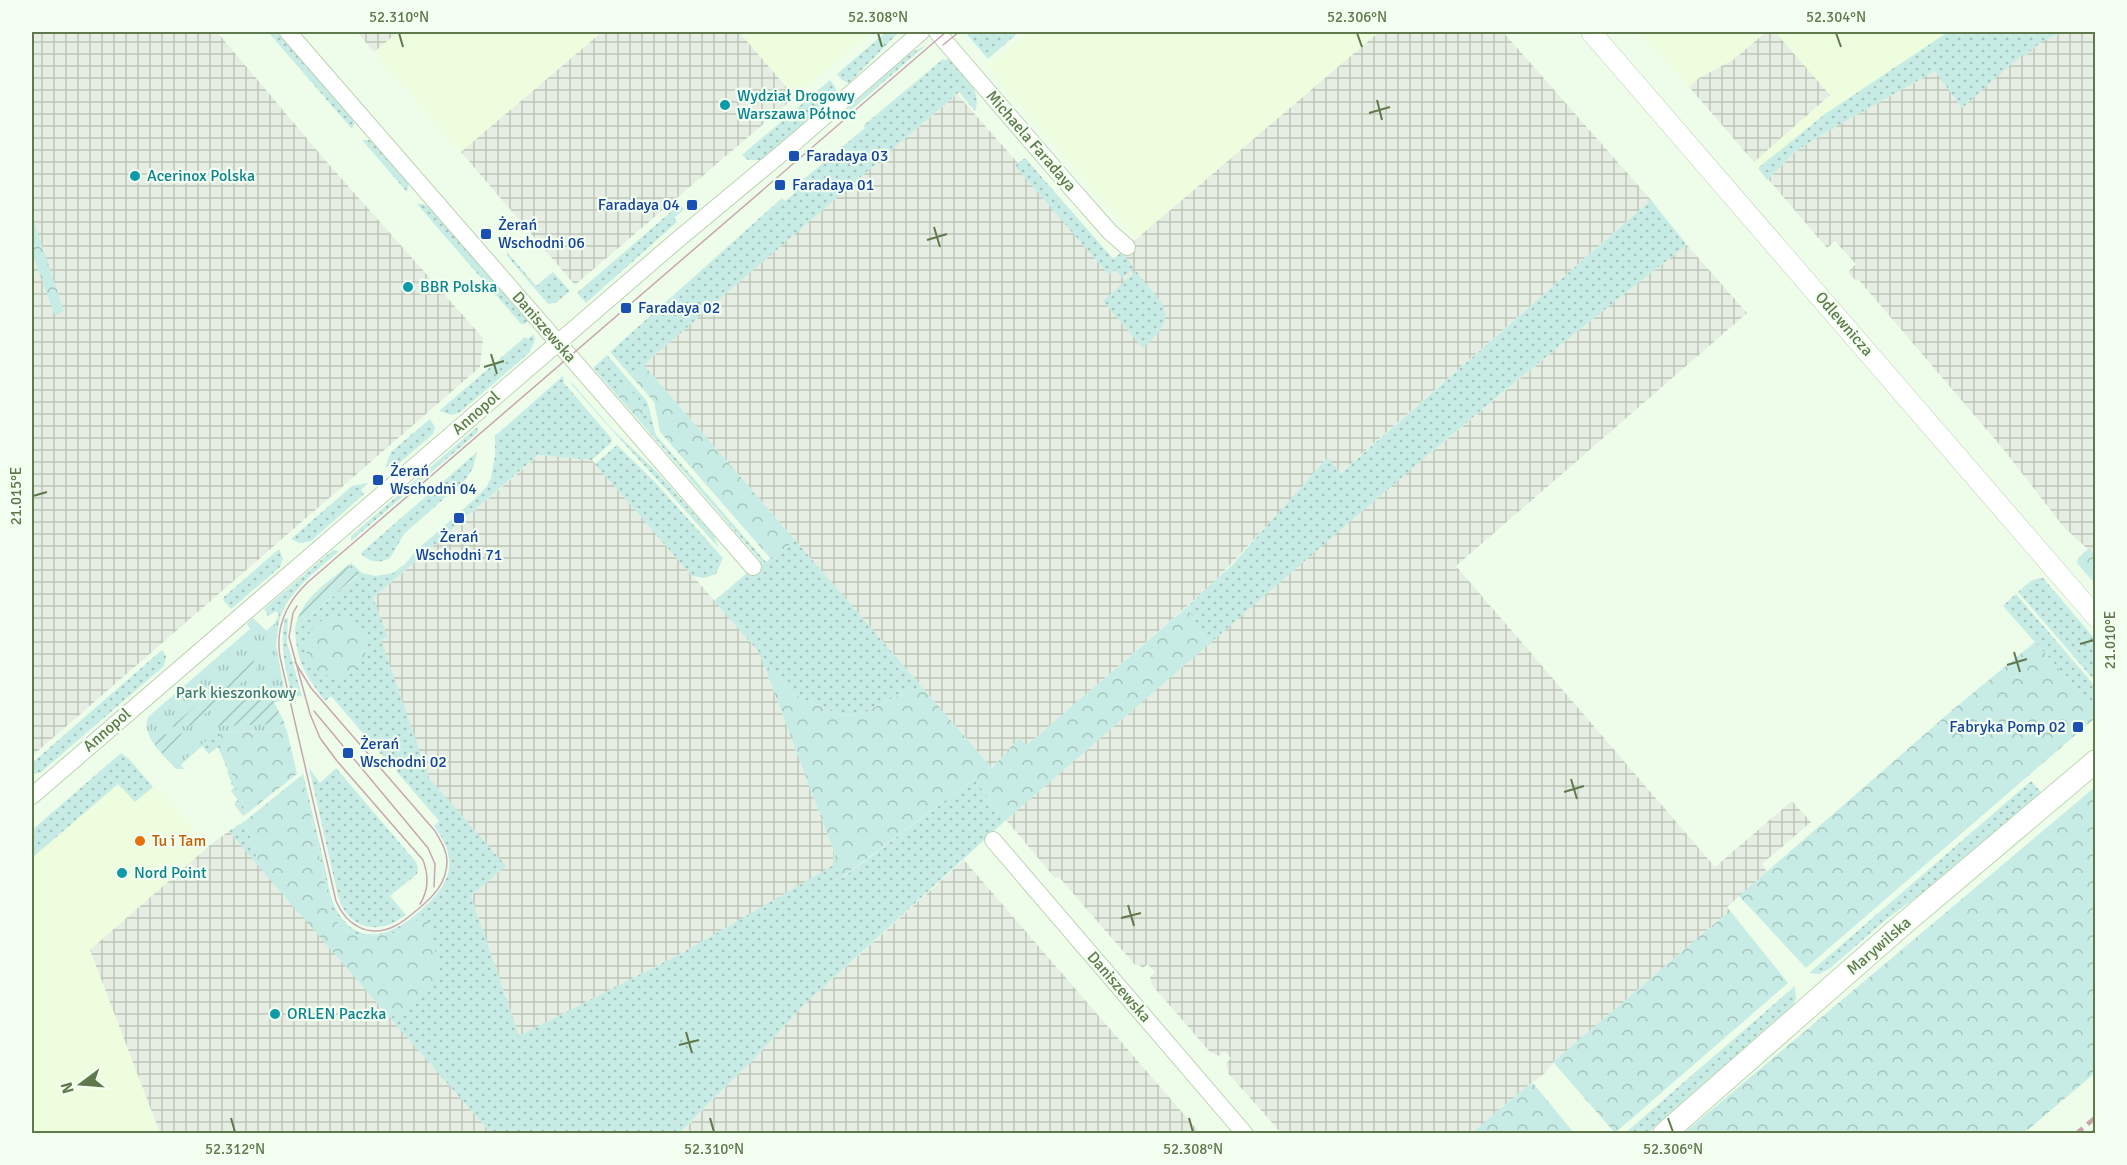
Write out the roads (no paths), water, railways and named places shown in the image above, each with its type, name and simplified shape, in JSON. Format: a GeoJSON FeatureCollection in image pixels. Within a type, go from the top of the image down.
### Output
{"type":"FeatureCollection","features":[{"type":"Feature","properties":{"kind":"main road","name":"Marywilska"},"geometry":{"type":"LineString","coordinates":[[1664,1134],[1893,933],[2096,761]]}},
{"type":"Feature","properties":{"kind":"street","name":"Daniszewska"},"geometry":{"type":"LineString","coordinates":[[288,32],[753,567]]}},
{"type":"Feature","properties":{"kind":"street","name":"Annopol"},"geometry":{"type":"LineString","coordinates":[[32,796],[921,32]]}},
{"type":"Feature","properties":{"kind":"street","name":"Michaela Faradaya"},"geometry":{"type":"LineString","coordinates":[[937,32],[1071,189],[1110,232],[1127,247]]}},
{"type":"Feature","properties":{"kind":"street","name":"Odlewnicza"},"geometry":{"type":"LineString","coordinates":[[1591,32],[2096,617]]}},
{"type":"Feature","properties":{"kind":"street","name":"Daniszewska"},"geometry":{"type":"LineString","coordinates":[[993,840],[1245,1134]]}},
{"type":"Feature","properties":{"kind":"tram line"},"geometry":{"type":"LineString","coordinates":[[295,662],[311,688],[435,831],[445,849],[447,857],[445,876],[438,889],[406,919],[385,930],[368,930],[352,923],[336,901],[280,657],[279,636],[288,607],[308,582],[946,32]]}},
{"type":"Feature","properties":{"kind":"tram line"},"geometry":{"type":"LineString","coordinates":[[943,45],[959,32]]}},
{"type":"Feature","properties":{"kind":"tram line"},"geometry":{"type":"LineString","coordinates":[[297,606],[293,613],[289,637],[310,714],[320,738],[337,761],[423,860],[427,883],[420,904]]}},
{"type":"Feature","properties":{"kind":"tram line"},"geometry":{"type":"LineString","coordinates":[[314,711],[428,848],[435,864],[434,887]]}},
{"type":"Feature","properties":{"kind":"railway"},"geometry":{"type":"LineString","coordinates":[[2076,1134],[2096,1117]]}},
{"type":"Feature","properties":{"kind":"railway"},"geometry":{"type":"LineString","coordinates":[[2092,1134],[2096,1130]]}},
{"type":"Feature","properties":{"kind":"place","name":"Wydział Drogowy Warszawa Północ"},"geometry":{"type":"Point","coordinates":[725,105]}},
{"type":"Feature","properties":{"kind":"place","name":"Faradaya 03"},"geometry":{"type":"Point","coordinates":[794,156]}},
{"type":"Feature","properties":{"kind":"place","name":"Acerinox Polska"},"geometry":{"type":"Point","coordinates":[135,176]}},
{"type":"Feature","properties":{"kind":"place","name":"Faradaya 01"},"geometry":{"type":"Point","coordinates":[780,185]}},
{"type":"Feature","properties":{"kind":"place","name":"Faradaya 04"},"geometry":{"type":"Point","coordinates":[692,205]}},
{"type":"Feature","properties":{"kind":"place","name":"Żerań Wschodni 06"},"geometry":{"type":"Point","coordinates":[486,234]}},
{"type":"Feature","properties":{"kind":"place","name":"BBR Polska"},"geometry":{"type":"Point","coordinates":[408,287]}},
{"type":"Feature","properties":{"kind":"place","name":"Faradaya 02"},"geometry":{"type":"Point","coordinates":[626,308]}},
{"type":"Feature","properties":{"kind":"place","name":"Żerań Wschodni 04"},"geometry":{"type":"Point","coordinates":[378,480]}},
{"type":"Feature","properties":{"kind":"place","name":"Żerań Wschodni 71"},"geometry":{"type":"Point","coordinates":[459,518]}},
{"type":"Feature","properties":{"kind":"place","name":"Fabryka Pomp 02"},"geometry":{"type":"Point","coordinates":[2078,727]}},
{"type":"Feature","properties":{"kind":"place","name":"Żerań Wschodni 02"},"geometry":{"type":"Point","coordinates":[348,753]}},
{"type":"Feature","properties":{"kind":"place","name":"Tu i Tam"},"geometry":{"type":"Point","coordinates":[140,841]}},
{"type":"Feature","properties":{"kind":"place","name":"Nord Point"},"geometry":{"type":"Point","coordinates":[122,873]}},
{"type":"Feature","properties":{"kind":"place","name":"ORLEN Paczka"},"geometry":{"type":"Point","coordinates":[275,1014]}},
{"type":"Feature","properties":{"kind":"park label","name":"Park kieszonkowy"},"geometry":{"type":"Point","coordinates":[236,693]}}]}
